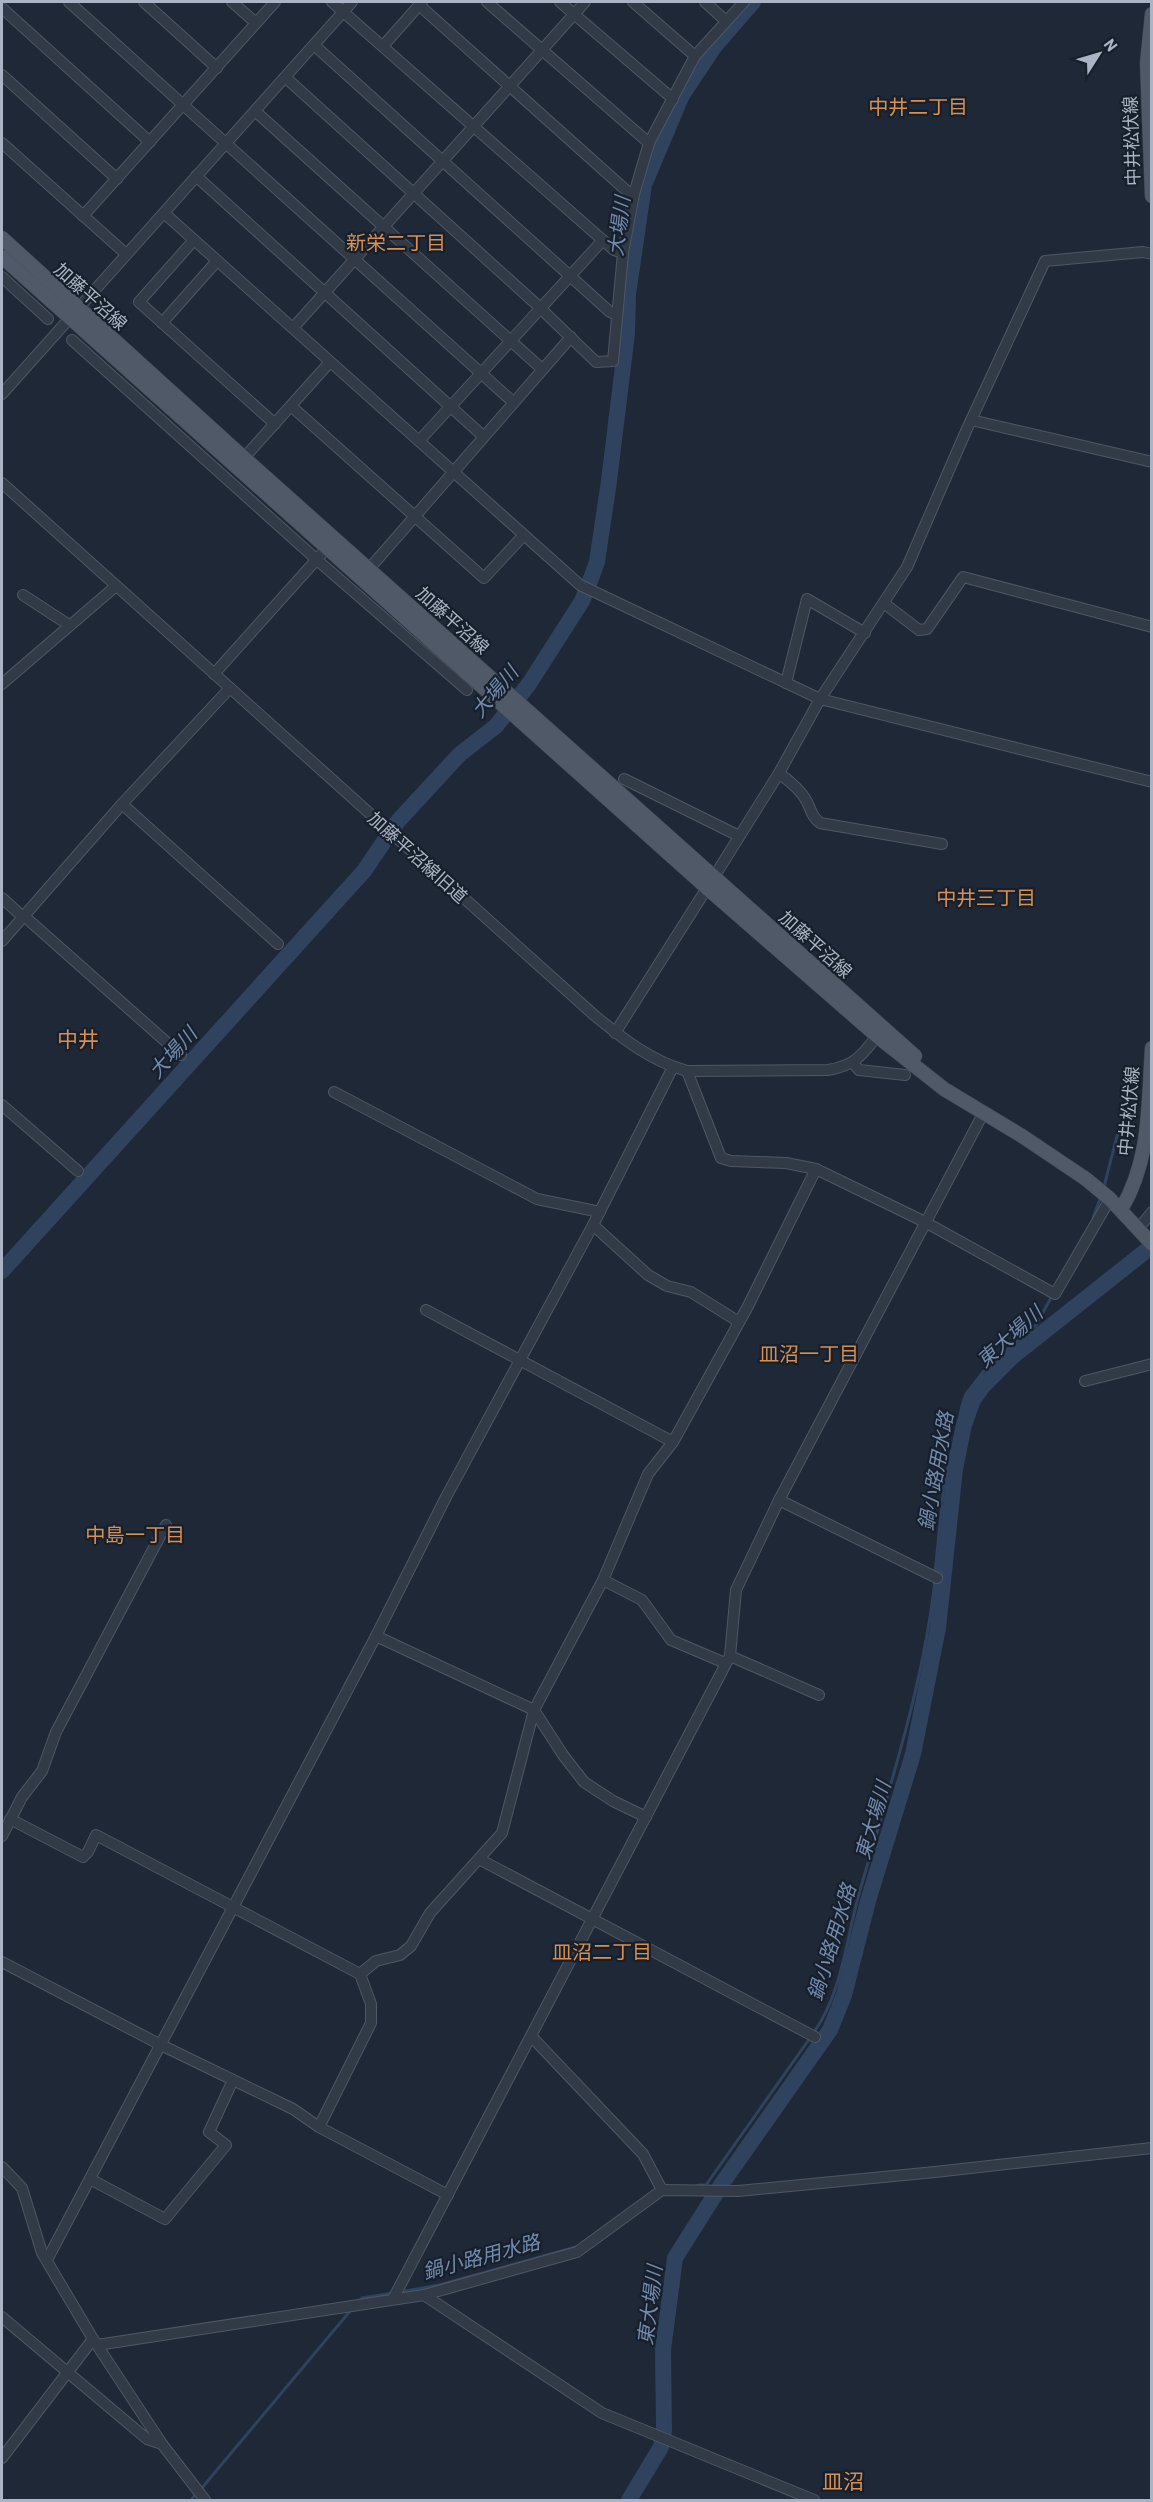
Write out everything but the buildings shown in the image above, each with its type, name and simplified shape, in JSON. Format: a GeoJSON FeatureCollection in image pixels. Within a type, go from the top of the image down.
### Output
{"type":"FeatureCollection","features":[{"type":"Feature","properties":{"kind":"main road","name":"中井松伏線"},"geometry":{"type":"LineString","coordinates":[[1152,14],[1147,99],[1152,196]]}},
{"type":"Feature","properties":{"kind":"main road","name":"加藤平沼線"},"geometry":{"type":"LineString","coordinates":[[2,238],[173,422],[502,697],[880,1032],[929,1079],[1060,1160],[1110,1199],[1152,1244]]}},
{"type":"Feature","properties":{"kind":"main road","name":"加藤平沼線"},"geometry":{"type":"LineString","coordinates":[[2,257],[19,273],[74,314],[244,458],[369,569],[502,697]]}},
{"type":"Feature","properties":{"kind":"main road","name":"中井松伏線"},"geometry":{"type":"LineString","coordinates":[[1121,1210],[1136,1183],[1143,1155],[1152,1048]]}},
{"type":"Feature","properties":{"kind":"street"},"geometry":{"type":"LineString","coordinates":[[69,2],[513,402]]}},
{"type":"Feature","properties":{"kind":"street"},"geometry":{"type":"LineString","coordinates":[[144,2],[217,68]]}},
{"type":"Feature","properties":{"kind":"street"},"geometry":{"type":"LineString","coordinates":[[232,2],[256,23]]}},
{"type":"Feature","properties":{"kind":"street"},"geometry":{"type":"LineString","coordinates":[[83,216],[275,2]]}},
{"type":"Feature","properties":{"kind":"street"},"geometry":{"type":"LineString","coordinates":[[332,2],[614,250],[623,253]]}},
{"type":"Feature","properties":{"kind":"street"},"geometry":{"type":"LineString","coordinates":[[2,394],[352,2]]}},
{"type":"Feature","properties":{"kind":"street"},"geometry":{"type":"LineString","coordinates":[[487,2],[649,143]]}},
{"type":"Feature","properties":{"kind":"street"},"geometry":{"type":"LineString","coordinates":[[561,2],[672,99]]}},
{"type":"Feature","properties":{"kind":"street"},"geometry":{"type":"LineString","coordinates":[[293,328],[585,2]]}},
{"type":"Feature","properties":{"kind":"street"},"geometry":{"type":"LineString","coordinates":[[633,2],[695,56]]}},
{"type":"Feature","properties":{"kind":"street"},"geometry":{"type":"LineString","coordinates":[[705,2],[726,21]]}},
{"type":"Feature","properties":{"kind":"street"},"geometry":{"type":"LineString","coordinates":[[285,77],[540,308],[596,362],[613,361],[623,253],[634,194],[649,143],[695,56],[744,2]]}},
{"type":"Feature","properties":{"kind":"street"},"geometry":{"type":"LineString","coordinates":[[383,46],[421,3],[628,192],[634,194]]}},
{"type":"Feature","properties":{"kind":"street"},"geometry":{"type":"LineString","coordinates":[[2,8],[150,142]]}},
{"type":"Feature","properties":{"kind":"street"},"geometry":{"type":"LineString","coordinates":[[314,45],[610,312],[617,315]]}},
{"type":"Feature","properties":{"kind":"street"},"geometry":{"type":"LineString","coordinates":[[2,75],[117,179]]}},
{"type":"Feature","properties":{"kind":"street"},"geometry":{"type":"LineString","coordinates":[[255,111],[542,369]]}},
{"type":"Feature","properties":{"kind":"street"},"geometry":{"type":"LineString","coordinates":[[2,143],[126,254]]}},
{"type":"Feature","properties":{"kind":"street"},"geometry":{"type":"LineString","coordinates":[[196,176],[483,436]]}},
{"type":"Feature","properties":{"kind":"street"},"geometry":{"type":"LineString","coordinates":[[164,213],[580,585],[820,699],[1152,782]]}},
{"type":"Feature","properties":{"kind":"street"},"geometry":{"type":"LineString","coordinates":[[194,240],[139,302],[275,424]]}},
{"type":"Feature","properties":{"kind":"street"},"geometry":{"type":"LineString","coordinates":[[419,441],[603,240]]}},
{"type":"Feature","properties":{"kind":"street"},"geometry":{"type":"LineString","coordinates":[[615,1033],[779,773],[820,699],[866,633],[907,567],[971,420],[1045,261],[1143,252],[1152,254]]}},
{"type":"Feature","properties":{"kind":"street"},"geometry":{"type":"LineString","coordinates":[[162,323],[218,261]]}},
{"type":"Feature","properties":{"kind":"street"},"geometry":{"type":"LineString","coordinates":[[19,273],[5,281],[48,319]]}},
{"type":"Feature","properties":{"kind":"street"},"geometry":{"type":"LineString","coordinates":[[369,569],[571,338]]}},
{"type":"Feature","properties":{"kind":"street"},"geometry":{"type":"LineString","coordinates":[[72,340],[173,422],[316,559],[467,690]]}},
{"type":"Feature","properties":{"kind":"street"},"geometry":{"type":"LineString","coordinates":[[244,458],[330,362]]}},
{"type":"Feature","properties":{"kind":"street"},"geometry":{"type":"LineString","coordinates":[[291,406],[484,578],[523,536]]}},
{"type":"Feature","properties":{"kind":"street"},"geometry":{"type":"LineString","coordinates":[[971,420],[1152,462]]}},
{"type":"Feature","properties":{"kind":"street","name":"加藤平沼線旧道"},"geometry":{"type":"LineString","coordinates":[[2,483],[615,1033],[645,1053],[673,1067],[687,1071],[828,1070],[853,1063]]}},
{"type":"Feature","properties":{"kind":"street"},"geometry":{"type":"LineString","coordinates":[[214,674],[326,549]]}},
{"type":"Feature","properties":{"kind":"street"},"geometry":{"type":"LineString","coordinates":[[885,604],[919,630],[927,629],[963,577],[1152,627]]}},
{"type":"Feature","properties":{"kind":"street"},"geometry":{"type":"LineString","coordinates":[[2,684],[116,586]]}},
{"type":"Feature","properties":{"kind":"street"},"geometry":{"type":"LineString","coordinates":[[23,594],[69,625]]}},
{"type":"Feature","properties":{"kind":"street"},"geometry":{"type":"LineString","coordinates":[[786,683],[807,599],[866,633]]}},
{"type":"Feature","properties":{"kind":"street"},"geometry":{"type":"LineString","coordinates":[[2,941],[122,804],[230,688]]}},
{"type":"Feature","properties":{"kind":"street"},"geometry":{"type":"LineString","coordinates":[[779,773],[800,792],[811,814],[820,823],[942,844]]}},
{"type":"Feature","properties":{"kind":"street"},"geometry":{"type":"LineString","coordinates":[[624,779],[739,836]]}},
{"type":"Feature","properties":{"kind":"street"},"geometry":{"type":"LineString","coordinates":[[122,804],[278,944]]}},
{"type":"Feature","properties":{"kind":"street"},"geometry":{"type":"LineString","coordinates":[[2,898],[181,1055]]}},
{"type":"Feature","properties":{"kind":"street"},"geometry":{"type":"LineString","coordinates":[[880,1032],[853,1063],[859,1070],[905,1075]]}},
{"type":"Feature","properties":{"kind":"street"},"geometry":{"type":"LineString","coordinates":[[47,2259],[376,1636],[446,1497],[600,1212],[673,1067]]}},
{"type":"Feature","properties":{"kind":"street"},"geometry":{"type":"LineString","coordinates":[[687,1071],[722,1158],[731,1161],[786,1163],[816,1169],[925,1221],[1055,1294],[1110,1199]]}},
{"type":"Feature","properties":{"kind":"street"},"geometry":{"type":"LineString","coordinates":[[334,1092],[537,1199],[600,1212]]}},
{"type":"Feature","properties":{"kind":"street"},"geometry":{"type":"LineString","coordinates":[[2,1105],[78,1172]]}},
{"type":"Feature","properties":{"kind":"street"},"geometry":{"type":"LineString","coordinates":[[393,2299],[728,1659],[736,1590],[779,1500],[984,1112]]}},
{"type":"Feature","properties":{"kind":"street"},"geometry":{"type":"LineString","coordinates":[[360,1974],[376,1961],[400,1955],[411,1946],[430,1913],[468,1868],[502,1833],[534,1710],[603,1580],[648,1474],[673,1442],[739,1322],[816,1169]]}},
{"type":"Feature","properties":{"kind":"street"},"geometry":{"type":"LineString","coordinates":[[1138,1229],[1152,1212]]}},
{"type":"Feature","properties":{"kind":"street"},"geometry":{"type":"LineString","coordinates":[[593,1225],[648,1275],[667,1286],[691,1292],[739,1322]]}},
{"type":"Feature","properties":{"kind":"street"},"geometry":{"type":"LineString","coordinates":[[426,1310],[673,1442]]}},
{"type":"Feature","properties":{"kind":"street"},"geometry":{"type":"LineString","coordinates":[[1085,1381],[1152,1364]]}},
{"type":"Feature","properties":{"kind":"street"},"geometry":{"type":"LineString","coordinates":[[779,1500],[937,1578]]}},
{"type":"Feature","properties":{"kind":"street"},"geometry":{"type":"LineString","coordinates":[[2,1836],[22,1797],[42,1771],[56,1732],[166,1525]]}},
{"type":"Feature","properties":{"kind":"street"},"geometry":{"type":"LineString","coordinates":[[603,1580],[642,1600],[671,1640],[728,1659],[819,1695]]}},
{"type":"Feature","properties":{"kind":"street"},"geometry":{"type":"LineString","coordinates":[[376,1636],[534,1710],[563,1755],[584,1782],[613,1801],[646,1817]]}},
{"type":"Feature","properties":{"kind":"street"},"geometry":{"type":"LineString","coordinates":[[10,1819],[83,1857],[96,1835],[360,1974],[371,2004],[371,2023],[319,2127]]}},
{"type":"Feature","properties":{"kind":"street"},"geometry":{"type":"LineString","coordinates":[[479,1858],[814,2037]]}},
{"type":"Feature","properties":{"kind":"street"},"geometry":{"type":"LineString","coordinates":[[2,1962],[159,2044],[293,2109],[319,2127],[448,2194]]}},
{"type":"Feature","properties":{"kind":"street"},"geometry":{"type":"LineString","coordinates":[[531,2036],[643,2154],[662,2190]]}},
{"type":"Feature","properties":{"kind":"street"},"geometry":{"type":"LineString","coordinates":[[90,2179],[165,2219],[226,2145],[209,2132],[233,2080]]}},
{"type":"Feature","properties":{"kind":"street"},"geometry":{"type":"LineString","coordinates":[[2,2458],[68,2372],[95,2342],[424,2295],[577,2252],[662,2190],[724,2191],[934,2172],[1152,2148]]}},
{"type":"Feature","properties":{"kind":"street"},"geometry":{"type":"LineString","coordinates":[[2,2167],[22,2188],[42,2253],[95,2342],[162,2444],[205,2500]]}},
{"type":"Feature","properties":{"kind":"street"},"geometry":{"type":"LineString","coordinates":[[424,2295],[602,2413],[814,2500]]}},
{"type":"Feature","properties":{"kind":"street"},"geometry":{"type":"LineString","coordinates":[[2,2318],[147,2439],[162,2444]]}},
{"type":"Feature","properties":{"kind":"waterway","name":"大場川"},"geometry":{"type":"LineString","coordinates":[[2,1271],[364,871],[398,821],[460,754],[496,726],[529,684],[582,601],[597,562],[627,333],[628,294],[644,185],[682,95],[714,47],[753,2]]}},
{"type":"Feature","properties":{"kind":"waterway","name":"鍋小路用水路"},"geometry":{"type":"LineString","coordinates":[[1104,1187],[1117,1136],[1135,1099]]}},
{"type":"Feature","properties":{"kind":"waterway","name":"鍋小路用水路"},"geometry":{"type":"LineString","coordinates":[[1093,1218],[1101,1196]]}},
{"type":"Feature","properties":{"kind":"waterway","name":"東大場川"},"geometry":{"type":"LineString","coordinates":[[629,2500],[661,2447],[664,2430],[663,2350],[675,2258],[723,2182],[830,2030],[844,1995],[868,1901],[913,1754],[938,1628],[955,1469],[964,1425],[973,1400],[983,1386],[1012,1357],[1152,1246]]}},
{"type":"Feature","properties":{"kind":"waterway","name":"鍋小路用水路"},"geometry":{"type":"LineString","coordinates":[[935,1573],[944,1484],[966,1394],[987,1367],[1036,1325],[1052,1296]]}},
{"type":"Feature","properties":{"kind":"waterway","name":"鍋小路用水路"},"geometry":{"type":"LineString","coordinates":[[814,2032],[837,1983],[859,1894],[903,1739],[922,1660],[935,1580]]}},
{"type":"Feature","properties":{"kind":"waterway","name":"鍋小路用水路"},"geometry":{"type":"LineString","coordinates":[[698,2185],[706,2185],[810,2038]]}},
{"type":"Feature","properties":{"kind":"waterway","name":"鍋小路用水路"},"geometry":{"type":"LineString","coordinates":[[400,2292],[439,2285],[576,2247]]}},
{"type":"Feature","properties":{"kind":"waterway","name":"鍋小路用水路"},"geometry":{"type":"LineString","coordinates":[[359,2301],[362,2298],[393,2293]]}},
{"type":"Feature","properties":{"kind":"waterway","name":"鍋小路用水路"},"geometry":{"type":"LineString","coordinates":[[201,2489],[351,2310]]}},
{"type":"Feature","properties":{"kind":"waterway","name":"鍋小路用水路"},"geometry":{"type":"LineString","coordinates":[[191,2500],[196,2494]]}},
{"type":"Feature","properties":{"kind":"district","name":"中井二丁目"},"geometry":{"type":"Point","coordinates":[918,106]}},
{"type":"Feature","properties":{"kind":"district","name":"新栄二丁目"},"geometry":{"type":"Point","coordinates":[396,242]}},
{"type":"Feature","properties":{"kind":"district","name":"中井三丁目"},"geometry":{"type":"Point","coordinates":[986,897]}},
{"type":"Feature","properties":{"kind":"district","name":"中井"},"geometry":{"type":"Point","coordinates":[78,1038]}},
{"type":"Feature","properties":{"kind":"district","name":"皿沼一丁目"},"geometry":{"type":"Point","coordinates":[809,1353]}},
{"type":"Feature","properties":{"kind":"district","name":"中島一丁目"},"geometry":{"type":"Point","coordinates":[135,1534]}},
{"type":"Feature","properties":{"kind":"district","name":"皿沼二丁目"},"geometry":{"type":"Point","coordinates":[602,1951]}},
{"type":"Feature","properties":{"kind":"district","name":"皿沼"},"geometry":{"type":"Point","coordinates":[843,2480]}}]}
